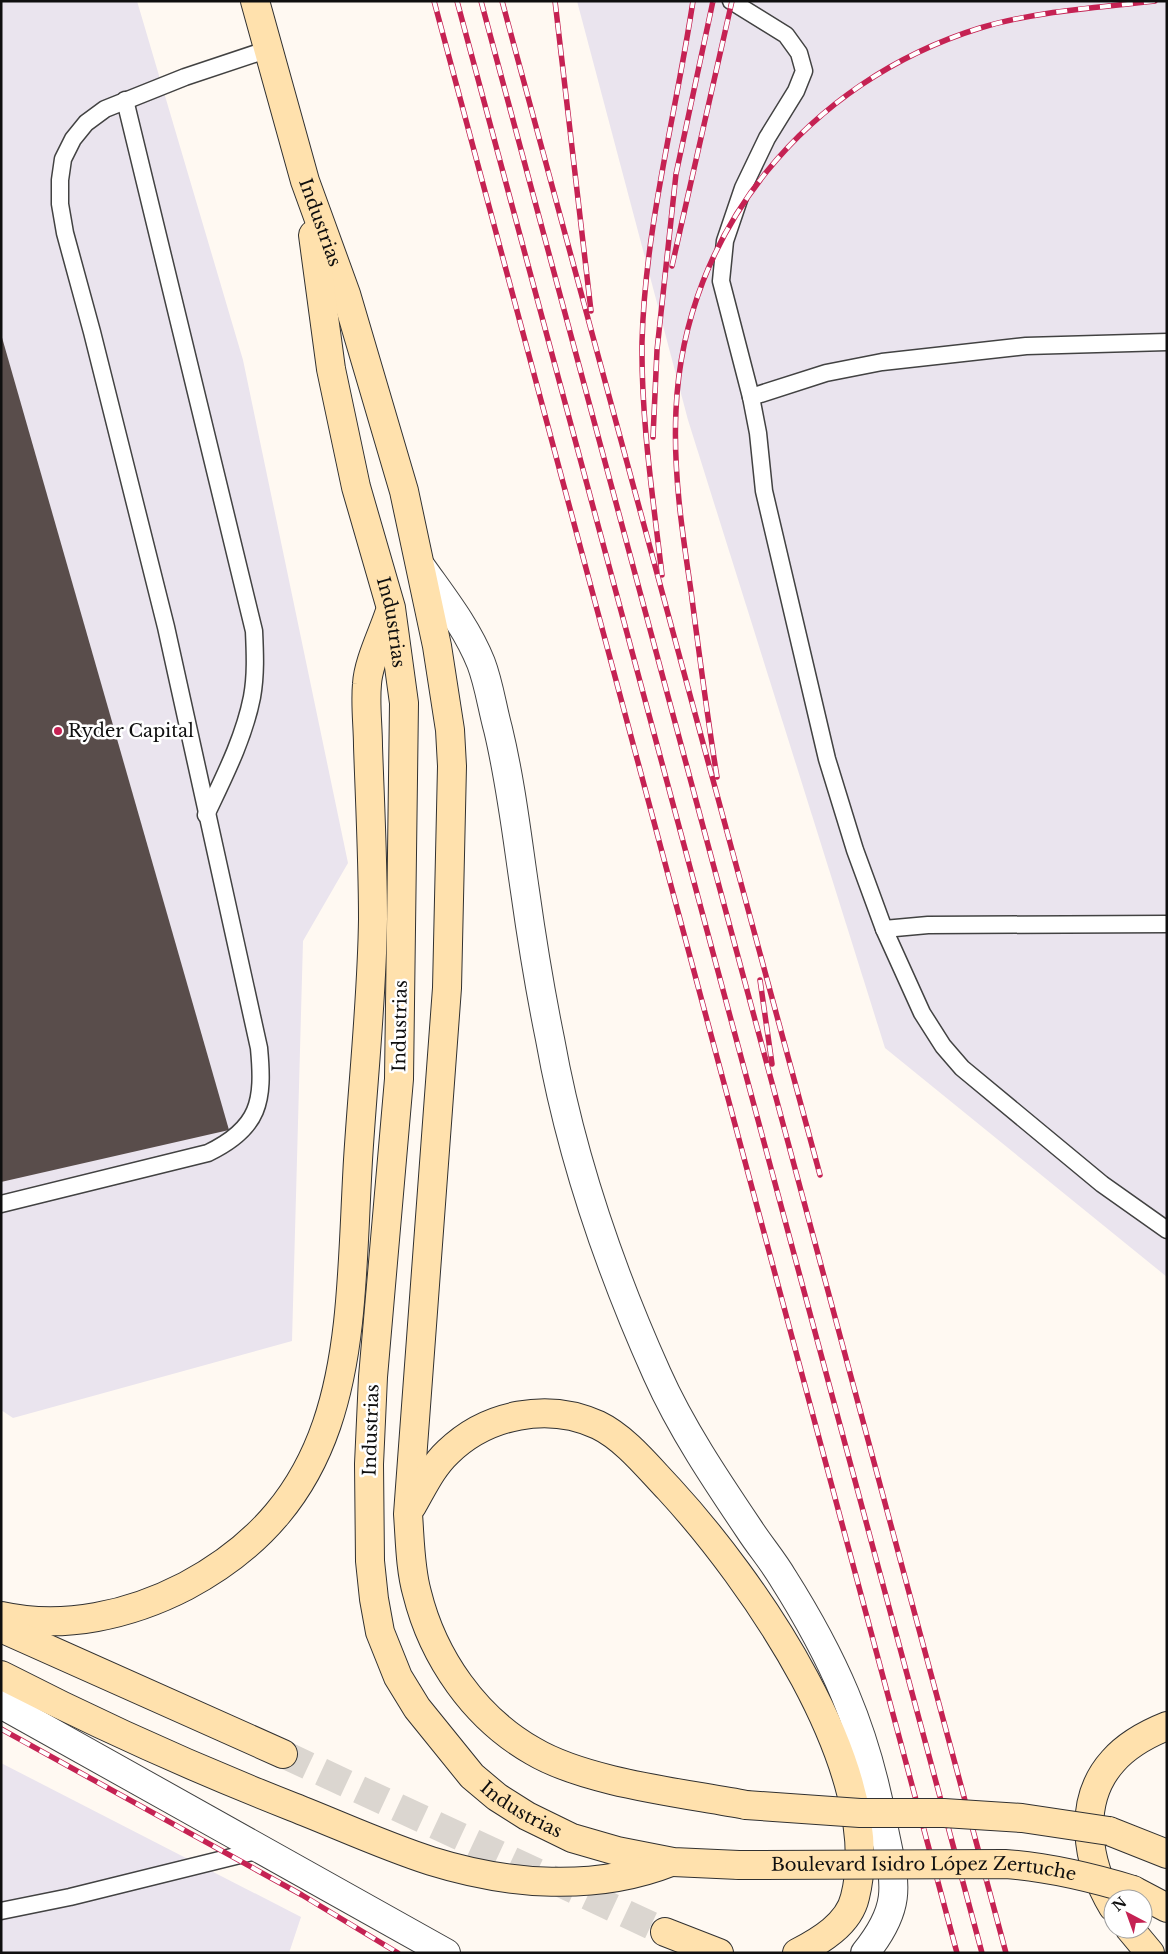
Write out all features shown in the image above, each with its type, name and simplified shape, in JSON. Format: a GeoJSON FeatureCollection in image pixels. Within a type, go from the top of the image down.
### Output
{"type":"FeatureCollection","features":[{"type":"Feature","properties":{"kind":"main road"},"geometry":{"type":"LineString","coordinates":[[255,1],[305,181]]}},
{"type":"Feature","properties":{"kind":"main road","name":"Industrias"},"geometry":{"type":"LineString","coordinates":[[305,181],[346,294],[404,491],[422,568],[450,730],[452,802],[447,988],[408,1514],[416,1592],[437,1650],[476,1704],[507,1732],[533,1751],[561,1764],[597,1775],[746,1806],[860,1813],[944,1813],[1022,1818],[1109,1831],[1167,1854]]}},
{"type":"Feature","properties":{"kind":"main road","name":"Industrias"},"geometry":{"type":"LineString","coordinates":[[305,181],[331,369],[356,487],[390,608],[404,702],[399,1079],[373,1377],[369,1464],[370,1561],[380,1632],[398,1677],[417,1708],[472,1776],[497,1798],[527,1816],[572,1838],[617,1852],[673,1862]]}},
{"type":"Feature","properties":{"kind":"main road"},"geometry":{"type":"LineString","coordinates":[[1,1616],[15,1619],[74,1621],[130,1610],[167,1596],[203,1576],[230,1560],[256,1538],[276,1517],[301,1483],[324,1434],[333,1409],[348,1321],[372,930],[367,682],[390,608]]}},
{"type":"Feature","properties":{"kind":"main road"},"geometry":{"type":"LineString","coordinates":[[408,1514],[431,1473],[448,1452],[464,1439],[482,1427],[506,1418],[540,1412],[569,1417],[600,1426],[642,1461],[692,1514],[772,1623],[816,1699],[846,1772],[859,1853],[855,1899],[849,1911],[827,1936],[797,1953]]}},
{"type":"Feature","properties":{"kind":"main road"},"geometry":{"type":"LineString","coordinates":[[1,1628],[283,1754]]}},
{"type":"Feature","properties":{"kind":"main road"},"geometry":{"type":"LineString","coordinates":[[1,1675],[67,1709],[239,1786],[431,1861],[487,1874],[527,1880],[576,1882],[607,1881],[650,1871],[673,1862]]}},
{"type":"Feature","properties":{"kind":"main road"},"geometry":{"type":"LineString","coordinates":[[1103,1889],[1093,1864],[1090,1808],[1096,1786],[1112,1761],[1130,1746],[1167,1726]]}},
{"type":"Feature","properties":{"kind":"main road","name":"Boulevard Isidro López Zertuche"},"geometry":{"type":"LineString","coordinates":[[673,1862],[739,1865],[1005,1864],[1038,1866],[1081,1874],[1106,1889]]}},
{"type":"Feature","properties":{"kind":"main road","name":"Boulevard Isidro López Zertuche"},"geometry":{"type":"LineString","coordinates":[[1153,1905],[1167,1908]]}},
{"type":"Feature","properties":{"kind":"main road"},"geometry":{"type":"LineString","coordinates":[[665,1932],[719,1953]]}},
{"type":"Feature","properties":{"kind":"main road"},"geometry":{"type":"LineString","coordinates":[[1138,1939],[1150,1953]]}},
{"type":"Feature","properties":{"kind":"street"},"geometry":{"type":"LineString","coordinates":[[422,568],[462,623],[482,665],[511,788],[528,913],[561,1094],[586,1196],[609,1260],[630,1315],[662,1387],[739,1514],[781,1574],[808,1619],[844,1687],[862,1735],[875,1781],[895,1888],[892,1909],[879,1936],[865,1953]]}},
{"type":"Feature","properties":{"kind":"street"},"geometry":{"type":"LineString","coordinates":[[1,1704],[446,1953]]}},
{"type":"Feature","properties":{"kind":"lane"},"geometry":{"type":"LineString","coordinates":[[732,1],[786,35],[799,52],[804,71],[796,91],[767,138],[743,188],[724,242],[721,281],[751,397],[758,432],[764,491],[827,759],[855,850],[884,930],[922,1013],[943,1046],[962,1068],[1102,1184],[1167,1230]]}},
{"type":"Feature","properties":{"kind":"lane"},"geometry":{"type":"LineString","coordinates":[[1,1204],[208,1153],[228,1143],[253,1119],[261,1098],[259,1048],[166,627],[92,332],[65,233],[60,204],[60,180],[64,159],[73,139],[86,124],[105,109],[185,77],[269,50]]}},
{"type":"Feature","properties":{"kind":"lane"},"geometry":{"type":"LineString","coordinates":[[125,100],[254,631],[256,665],[248,717],[237,748],[206,815]]}},
{"type":"Feature","properties":{"kind":"lane"},"geometry":{"type":"LineString","coordinates":[[751,397],[826,373],[882,362],[1026,346],[1167,342]]}},
{"type":"Feature","properties":{"kind":"lane"},"geometry":{"type":"LineString","coordinates":[[884,930],[928,925],[1167,924]]}},
{"type":"Feature","properties":{"kind":"lane"},"geometry":{"type":"LineString","coordinates":[[1,1911],[70,1897],[260,1850]]}},
{"type":"Feature","properties":{"kind":"shaded area"},"geometry":{"type":"Polygon","coordinates":[[[1,1],[137,1],[243,360],[348,863],[303,941],[292,1341],[13,1418],[1,1410],[1,1]]]}},
{"type":"Feature","properties":{"kind":"shaded area"},"geometry":{"type":"Polygon","coordinates":[[[577,1],[1167,1],[1167,1277],[885,1048],[688,420],[577,1]]]}},
{"type":"Feature","properties":{"kind":"shaded area"},"geometry":{"type":"Polygon","coordinates":[[[1,1763],[301,1917],[289,1953],[1,1953],[1,1763]]]}},
{"type":"Feature","properties":{"kind":"building","name":"Ryder Capital"},"geometry":{"type":"Polygon","coordinates":[[[1,334],[229,1130],[1,1182],[1,334]]]}},
{"type":"Feature","properties":{"kind":"tunnel"},"geometry":{"type":"LineString","coordinates":[[283,1754],[665,1932]]}},
{"type":"Feature","properties":{"kind":"railway"},"geometry":{"type":"LineString","coordinates":[[434,1],[957,1953]]}},
{"type":"Feature","properties":{"kind":"railway"},"geometry":{"type":"LineString","coordinates":[[457,1],[982,1953]]}},
{"type":"Feature","properties":{"kind":"railway"},"geometry":{"type":"LineString","coordinates":[[481,1],[1006,1953]]}},
{"type":"Feature","properties":{"kind":"railway"},"geometry":{"type":"LineString","coordinates":[[502,1],[820,1175]]}},
{"type":"Feature","properties":{"kind":"railway"},"geometry":{"type":"LineString","coordinates":[[555,1],[591,311]]}},
{"type":"Feature","properties":{"kind":"railway"},"geometry":{"type":"LineString","coordinates":[[662,575],[651,488],[643,400],[642,342],[644,299],[655,213],[693,1]]}},
{"type":"Feature","properties":{"kind":"railway"},"geometry":{"type":"LineString","coordinates":[[653,437],[657,350],[676,174],[713,1]]}},
{"type":"Feature","properties":{"kind":"railway"},"geometry":{"type":"LineString","coordinates":[[672,266],[732,1]]}},
{"type":"Feature","properties":{"kind":"railway"},"geometry":{"type":"LineString","coordinates":[[717,777],[682,523],[675,433],[684,344],[703,282],[731,224],[767,171],[811,125],[861,85],[918,52],[1001,22],[1066,11],[1155,1]]}},
{"type":"Feature","properties":{"kind":"railway"},"geometry":{"type":"LineString","coordinates":[[760,980],[772,1064]]}},
{"type":"Feature","properties":{"kind":"railway"},"geometry":{"type":"LineString","coordinates":[[1,1729],[302,1895],[398,1953]]}},
{"type":"Feature","properties":{"kind":"place","name":"Ryder Capital"},"geometry":{"type":"Point","coordinates":[58,731]}}]}
